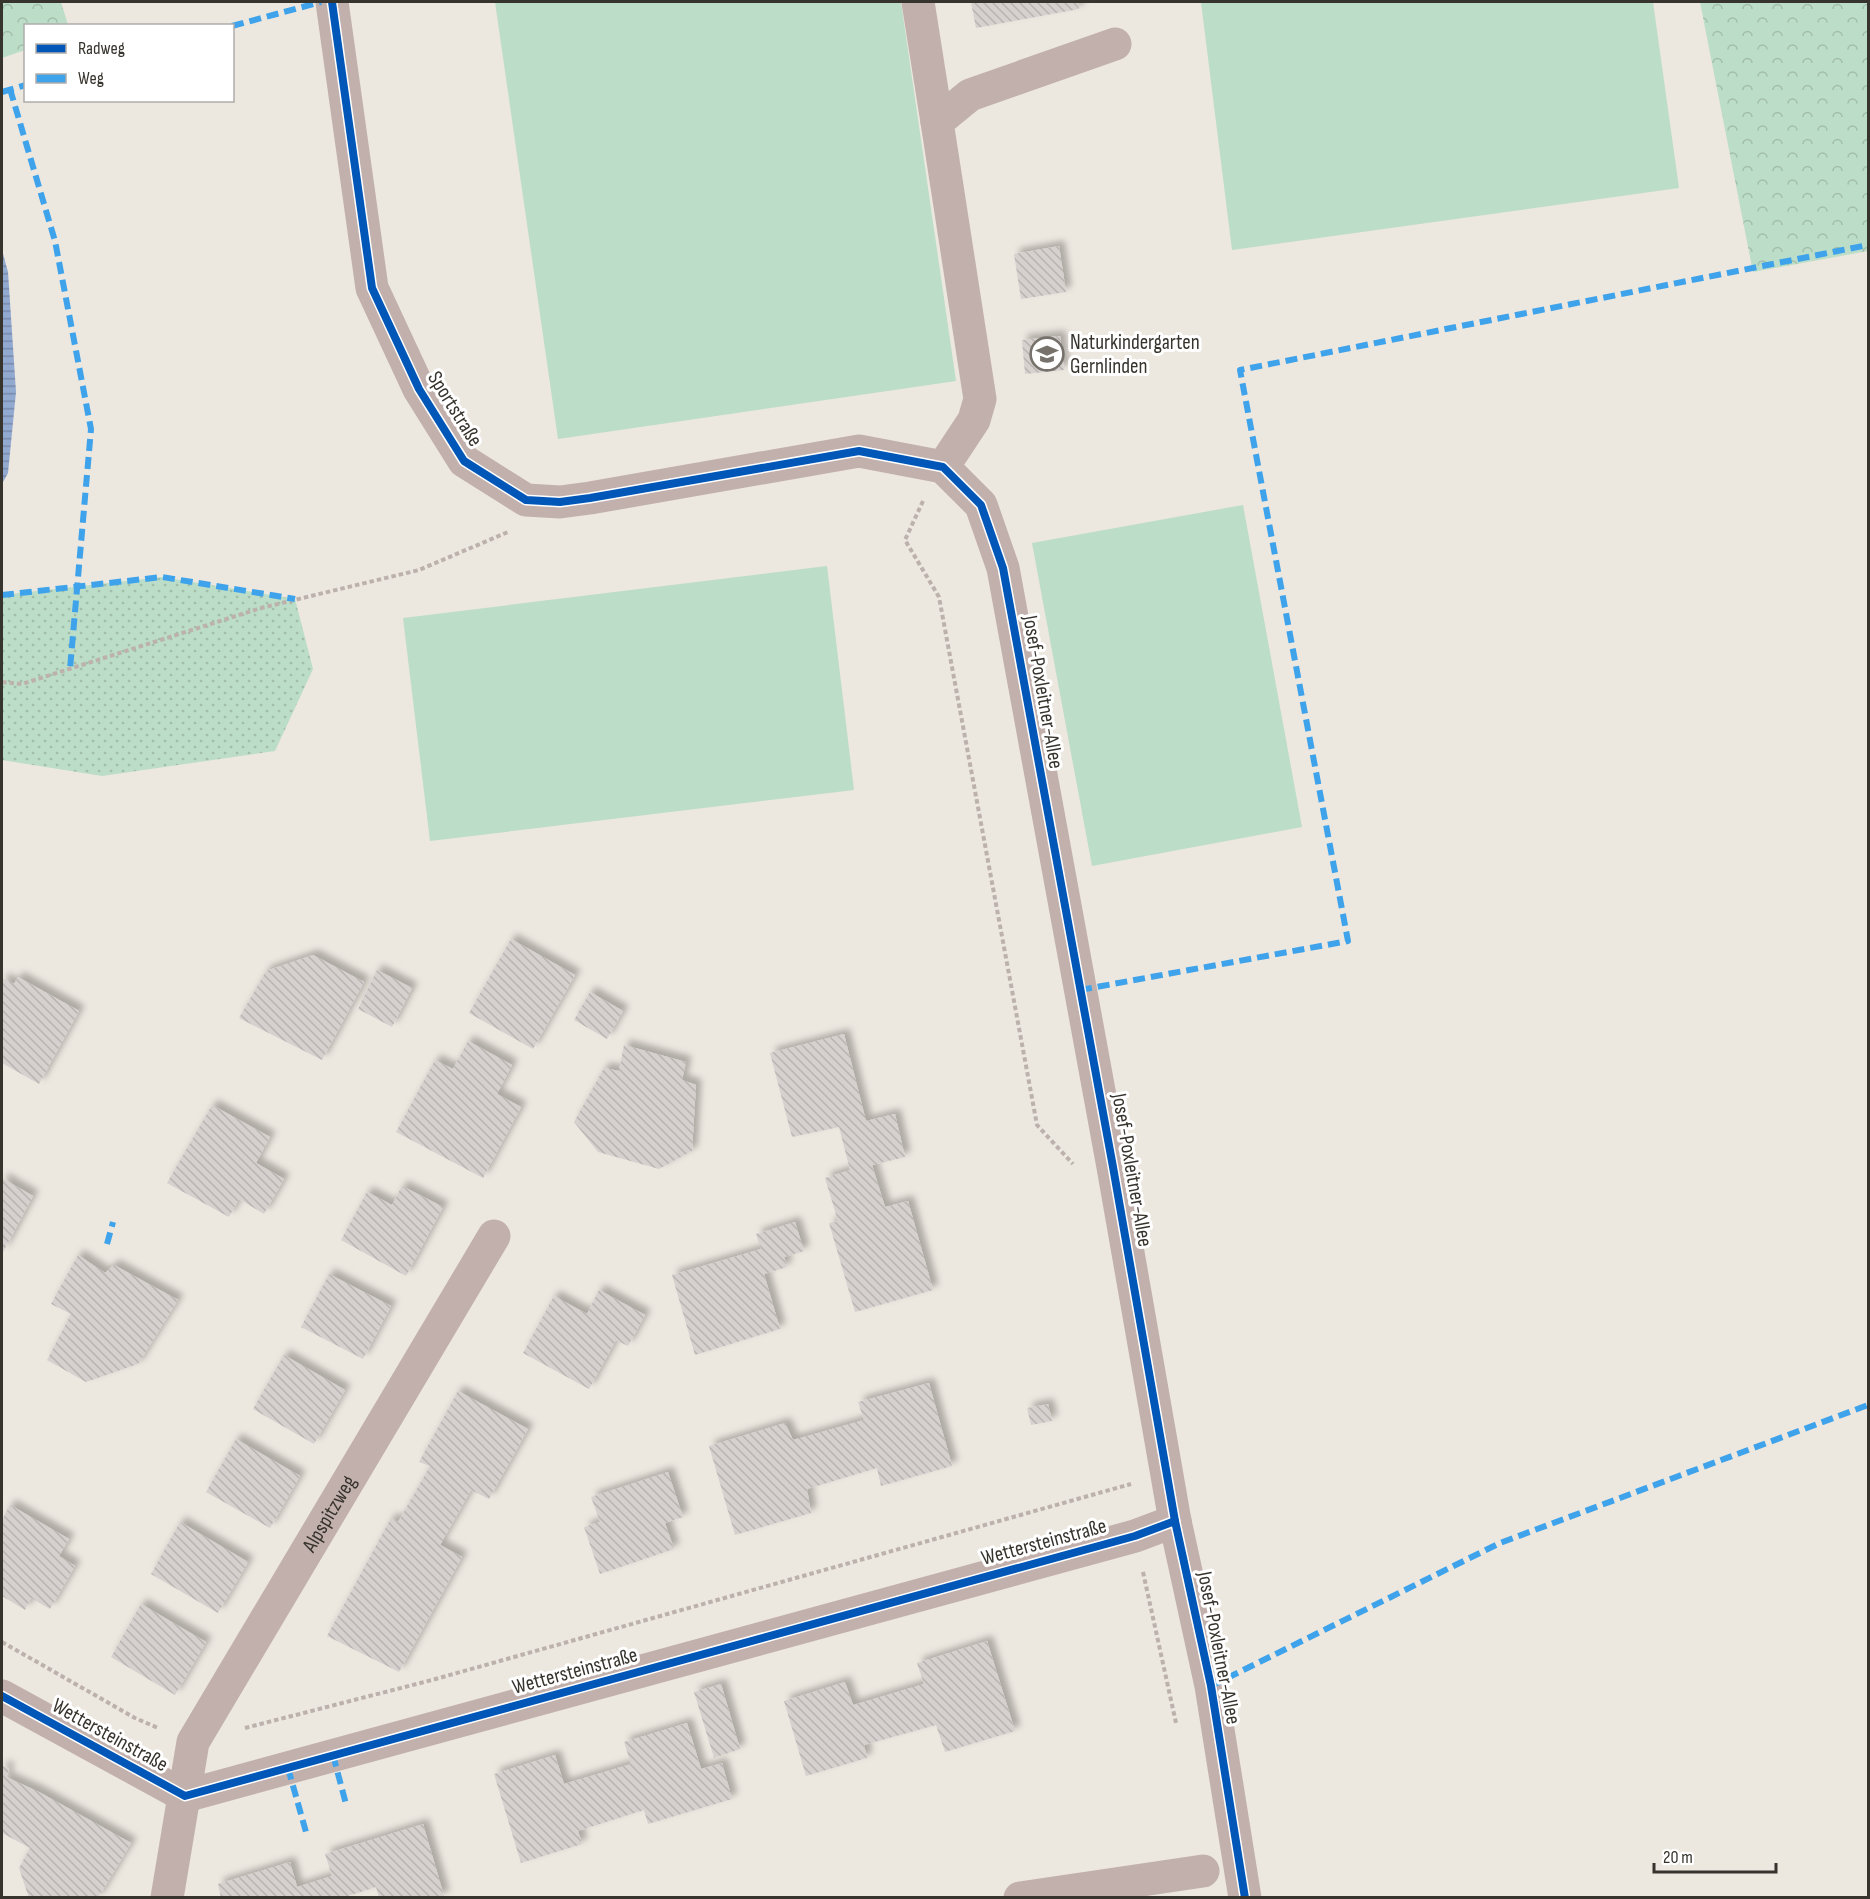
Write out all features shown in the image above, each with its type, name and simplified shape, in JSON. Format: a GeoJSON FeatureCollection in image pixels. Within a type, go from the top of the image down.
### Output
{"type":"FeatureCollection","features":[{"type":"Feature","properties":{"kind":"street","name":"Sportstraße"},"geometry":{"type":"LineString","coordinates":[[332,2],[372,288],[419,389],[464,461],[526,500],[560,502],[859,451],[943,467]]}},
{"type":"Feature","properties":{"kind":"street"},"geometry":{"type":"LineString","coordinates":[[918,2],[980,399],[974,420],[943,467]]}},
{"type":"Feature","properties":{"kind":"street"},"geometry":{"type":"LineString","coordinates":[[937,122],[970,95],[1115,44]]}},
{"type":"Feature","properties":{"kind":"street","name":"Josef-Poxleitner-Allee"},"geometry":{"type":"LineString","coordinates":[[943,467],[981,505],[1003,568],[1113,1167],[1175,1521],[1211,1686],[1245,1898]]}},
{"type":"Feature","properties":{"kind":"street","name":"Alpspitzweg"},"geometry":{"type":"LineString","coordinates":[[167,1898],[193,1742],[494,1236]]}},
{"type":"Feature","properties":{"kind":"street","name":"Wettersteinstraße"},"geometry":{"type":"LineString","coordinates":[[2,1696],[184,1796],[1135,1536],[1175,1521]]}},
{"type":"Feature","properties":{"kind":"street"},"geometry":{"type":"LineString","coordinates":[[1020,1898],[1203,1871]]}},
{"type":"Feature","properties":{"kind":"path"},"geometry":{"type":"LineString","coordinates":[[943,467],[918,509],[905,540],[939,597],[1037,1125],[1076,1167]]}},
{"type":"Feature","properties":{"kind":"path"},"geometry":{"type":"LineString","coordinates":[[2,682],[22,684],[261,608],[419,570],[507,533],[526,500]]}},
{"type":"Feature","properties":{"kind":"path"},"geometry":{"type":"LineString","coordinates":[[2,1642],[135,1718],[193,1742],[432,1680],[1135,1483],[1135,1536],[1176,1724]]}},
{"type":"Feature","properties":{"kind":"green space"},"geometry":{"type":"Polygon","coordinates":[[[2,2],[61,2],[68,24],[24,24],[24,50],[2,58],[2,2]]]}},
{"type":"Feature","properties":{"kind":"green space"},"geometry":{"type":"Polygon","coordinates":[[[495,2],[901,2],[956,381],[558,439],[495,2]]]}},
{"type":"Feature","properties":{"kind":"green space"},"geometry":{"type":"Polygon","coordinates":[[[1201,2],[1653,2],[1679,188],[1232,250],[1201,2]]]}},
{"type":"Feature","properties":{"kind":"green space"},"geometry":{"type":"Polygon","coordinates":[[[1700,2],[1868,2],[1868,251],[1753,272],[1700,2]]]}},
{"type":"Feature","properties":{"kind":"green space"},"geometry":{"type":"Polygon","coordinates":[[[1243,505],[1302,827],[1092,866],[1032,543],[1243,505]]]}},
{"type":"Feature","properties":{"kind":"green space"},"geometry":{"type":"Polygon","coordinates":[[[827,566],[854,790],[430,841],[403,618],[827,566]]]}},
{"type":"Feature","properties":{"kind":"green space"},"geometry":{"type":"Polygon","coordinates":[[[162,577],[295,599],[313,669],[275,751],[102,776],[2,760],[2,595],[162,577]]]}},
{"type":"Feature","properties":{"kind":"water"},"geometry":{"type":"Polygon","coordinates":[[[2,250],[8,272],[16,392],[8,473],[2,484],[2,250]]]}},
{"type":"Feature","properties":{"kind":"building"},"geometry":{"type":"Polygon","coordinates":[[[971,2],[1078,2],[1079,9],[976,28],[971,2]]]}},
{"type":"Feature","properties":{"kind":"building"},"geometry":{"type":"Polygon","coordinates":[[[1059,246],[1066,292],[1021,299],[1014,254],[1059,246]]]}},
{"type":"Feature","properties":{"kind":"building"},"geometry":{"type":"Polygon","coordinates":[[[1060,336],[1064,370],[1025,374],[1022,340],[1060,336]]]}},
{"type":"Feature","properties":{"kind":"building"},"geometry":{"type":"Polygon","coordinates":[[[511,939],[575,975],[533,1049],[469,1013],[511,939]]]}},
{"type":"Feature","properties":{"kind":"building"},"geometry":{"type":"Polygon","coordinates":[[[313,955],[364,982],[322,1060],[239,1018],[266,971],[313,955]]]}},
{"type":"Feature","properties":{"kind":"building"},"geometry":{"type":"Polygon","coordinates":[[[377,970],[412,988],[392,1027],[358,1009],[377,970]]]}},
{"type":"Feature","properties":{"kind":"building"},"geometry":{"type":"Polygon","coordinates":[[[18,977],[79,1011],[39,1084],[2,1063],[2,978],[14,984],[18,977]]]}},
{"type":"Feature","properties":{"kind":"building"},"geometry":{"type":"Polygon","coordinates":[[[590,992],[623,1011],[607,1039],[574,1020],[590,992]]]}},
{"type":"Feature","properties":{"kind":"building"},"geometry":{"type":"Polygon","coordinates":[[[844,1034],[866,1121],[895,1114],[905,1157],[872,1165],[885,1207],[908,1201],[933,1290],[855,1312],[829,1223],[838,1221],[825,1178],[850,1170],[839,1127],[792,1137],[770,1053],[844,1034]]]}},
{"type":"Feature","properties":{"kind":"building"},"geometry":{"type":"Polygon","coordinates":[[[468,1041],[512,1065],[497,1094],[521,1107],[483,1178],[396,1132],[435,1060],[453,1069],[468,1041]]]}},
{"type":"Feature","properties":{"kind":"building"},"geometry":{"type":"Polygon","coordinates":[[[624,1045],[686,1062],[682,1080],[696,1085],[692,1151],[659,1169],[598,1152],[574,1122],[604,1068],[619,1071],[624,1045]]]}},
{"type":"Feature","properties":{"kind":"building"},"geometry":{"type":"Polygon","coordinates":[[[212,1105],[270,1137],[256,1163],[284,1179],[264,1214],[239,1199],[229,1217],[167,1183],[212,1105]]]}},
{"type":"Feature","properties":{"kind":"building"},"geometry":{"type":"Polygon","coordinates":[[[2,1178],[33,1196],[2,1254],[2,1178]]]}},
{"type":"Feature","properties":{"kind":"building"},"geometry":{"type":"Polygon","coordinates":[[[402,1186],[443,1207],[406,1276],[341,1240],[367,1192],[392,1205],[402,1186]]]}},
{"type":"Feature","properties":{"kind":"building"},"geometry":{"type":"Polygon","coordinates":[[[795,1222],[804,1251],[784,1257],[787,1267],[764,1274],[780,1329],[695,1355],[672,1275],[761,1249],[756,1234],[795,1222]]]}},
{"type":"Feature","properties":{"kind":"building"},"geometry":{"type":"Polygon","coordinates":[[[78,1255],[105,1273],[114,1265],[178,1300],[138,1364],[86,1382],[47,1360],[71,1314],[51,1304],[78,1255]]]}},
{"type":"Feature","properties":{"kind":"building"},"geometry":{"type":"Polygon","coordinates":[[[329,1274],[391,1306],[363,1359],[301,1327],[329,1274]]]}},
{"type":"Feature","properties":{"kind":"building"},"geometry":{"type":"Polygon","coordinates":[[[599,1290],[645,1315],[628,1346],[616,1340],[589,1389],[523,1353],[554,1296],[587,1314],[599,1290]]]}},
{"type":"Feature","properties":{"kind":"building"},"geometry":{"type":"Polygon","coordinates":[[[284,1355],[345,1390],[314,1444],[253,1409],[284,1355]]]}},
{"type":"Feature","properties":{"kind":"building"},"geometry":{"type":"Polygon","coordinates":[[[929,1383],[952,1466],[881,1486],[877,1468],[807,1489],[811,1513],[735,1535],[709,1446],[785,1423],[793,1440],[864,1420],[858,1402],[929,1383]]]}},
{"type":"Feature","properties":{"kind":"building"},"geometry":{"type":"Polygon","coordinates":[[[458,1391],[528,1429],[489,1499],[471,1490],[440,1545],[462,1557],[399,1672],[327,1636],[391,1518],[398,1522],[430,1466],[419,1462],[458,1391]]]}},
{"type":"Feature","properties":{"kind":"building"},"geometry":{"type":"Polygon","coordinates":[[[1048,1404],[1052,1421],[1031,1425],[1027,1408],[1048,1404]]]}},
{"type":"Feature","properties":{"kind":"building"},"geometry":{"type":"Polygon","coordinates":[[[236,1439],[300,1476],[270,1528],[206,1492],[236,1439]]]}},
{"type":"Feature","properties":{"kind":"building"},"geometry":{"type":"Polygon","coordinates":[[[668,1472],[683,1517],[665,1523],[674,1549],[600,1574],[584,1527],[600,1522],[591,1497],[668,1472]]]}},
{"type":"Feature","properties":{"kind":"building"},"geometry":{"type":"Polygon","coordinates":[[[10,1505],[69,1539],[59,1556],[75,1566],[50,1609],[31,1598],[25,1610],[2,1596],[2,1520],[10,1505]]]}},
{"type":"Feature","properties":{"kind":"building"},"geometry":{"type":"Polygon","coordinates":[[[180,1522],[248,1562],[218,1613],[151,1574],[180,1522]]]}},
{"type":"Feature","properties":{"kind":"building"},"geometry":{"type":"Polygon","coordinates":[[[141,1604],[206,1642],[175,1695],[111,1657],[141,1604]]]}},
{"type":"Feature","properties":{"kind":"building"},"geometry":{"type":"Polygon","coordinates":[[[987,1641],[1015,1731],[945,1752],[936,1725],[864,1745],[867,1758],[806,1776],[784,1701],[845,1682],[853,1705],[924,1684],[917,1663],[987,1641]]]}},
{"type":"Feature","properties":{"kind":"building"},"geometry":{"type":"Polygon","coordinates":[[[721,1684],[740,1749],[714,1758],[694,1692],[721,1684]]]}},
{"type":"Feature","properties":{"kind":"building"},"geometry":{"type":"Polygon","coordinates":[[[687,1723],[701,1769],[722,1763],[732,1799],[648,1824],[644,1810],[578,1831],[582,1844],[521,1863],[494,1774],[555,1755],[564,1784],[631,1764],[624,1742],[687,1723]]]}},
{"type":"Feature","properties":{"kind":"building"},"geometry":{"type":"Polygon","coordinates":[[[2,1765],[9,1769],[6,1777],[39,1792],[131,1843],[98,1898],[29,1898],[19,1868],[30,1848],[2,1833],[2,1765]]]}},
{"type":"Feature","properties":{"kind":"building"},"geometry":{"type":"Polygon","coordinates":[[[423,1824],[444,1896],[439,1898],[379,1898],[376,1887],[342,1898],[221,1898],[218,1884],[290,1862],[297,1887],[332,1876],[325,1854],[423,1824]]]}},
{"type":"Feature","properties":{"kind":"marked path"},"geometry":{"type":"LineString","coordinates":[[234,25],[321,2]]}},
{"type":"Feature","properties":{"kind":"marked path"},"geometry":{"type":"LineString","coordinates":[[2,92],[24,86]]}},
{"type":"Feature","properties":{"kind":"marked path"},"geometry":{"type":"LineString","coordinates":[[10,89],[55,241],[91,429],[70,669]]}},
{"type":"Feature","properties":{"kind":"marked path"},"geometry":{"type":"LineString","coordinates":[[1080,990],[1348,941],[1240,370],[1868,245]]}},
{"type":"Feature","properties":{"kind":"marked path"},"geometry":{"type":"LineString","coordinates":[[2,595],[162,577],[295,599]]}},
{"type":"Feature","properties":{"kind":"marked path"},"geometry":{"type":"LineString","coordinates":[[107,1244],[113,1222]]}},
{"type":"Feature","properties":{"kind":"marked path"},"geometry":{"type":"LineString","coordinates":[[1211,1686],[1500,1543],[1868,1405]]}},
{"type":"Feature","properties":{"kind":"marked path"},"geometry":{"type":"LineString","coordinates":[[333,1755],[346,1804]]}},
{"type":"Feature","properties":{"kind":"marked path"},"geometry":{"type":"LineString","coordinates":[[288,1768],[306,1832]]}},
{"type":"Feature","properties":{"kind":"cycle path"},"geometry":{"type":"LineString","coordinates":[[332,2],[372,288],[419,389],[464,461],[526,500],[560,502],[859,451],[943,467],[981,505],[1003,568],[1113,1167],[1175,1521],[1211,1686],[1245,1898]]}},
{"type":"Feature","properties":{"kind":"cycle path"},"geometry":{"type":"LineString","coordinates":[[2,1696],[185,1796],[1135,1536],[1175,1521]]}},
{"type":"Feature","properties":{"kind":"place","name":"Naturkindergarten Gernlinden"},"geometry":{"type":"Point","coordinates":[1047,354]}}]}
